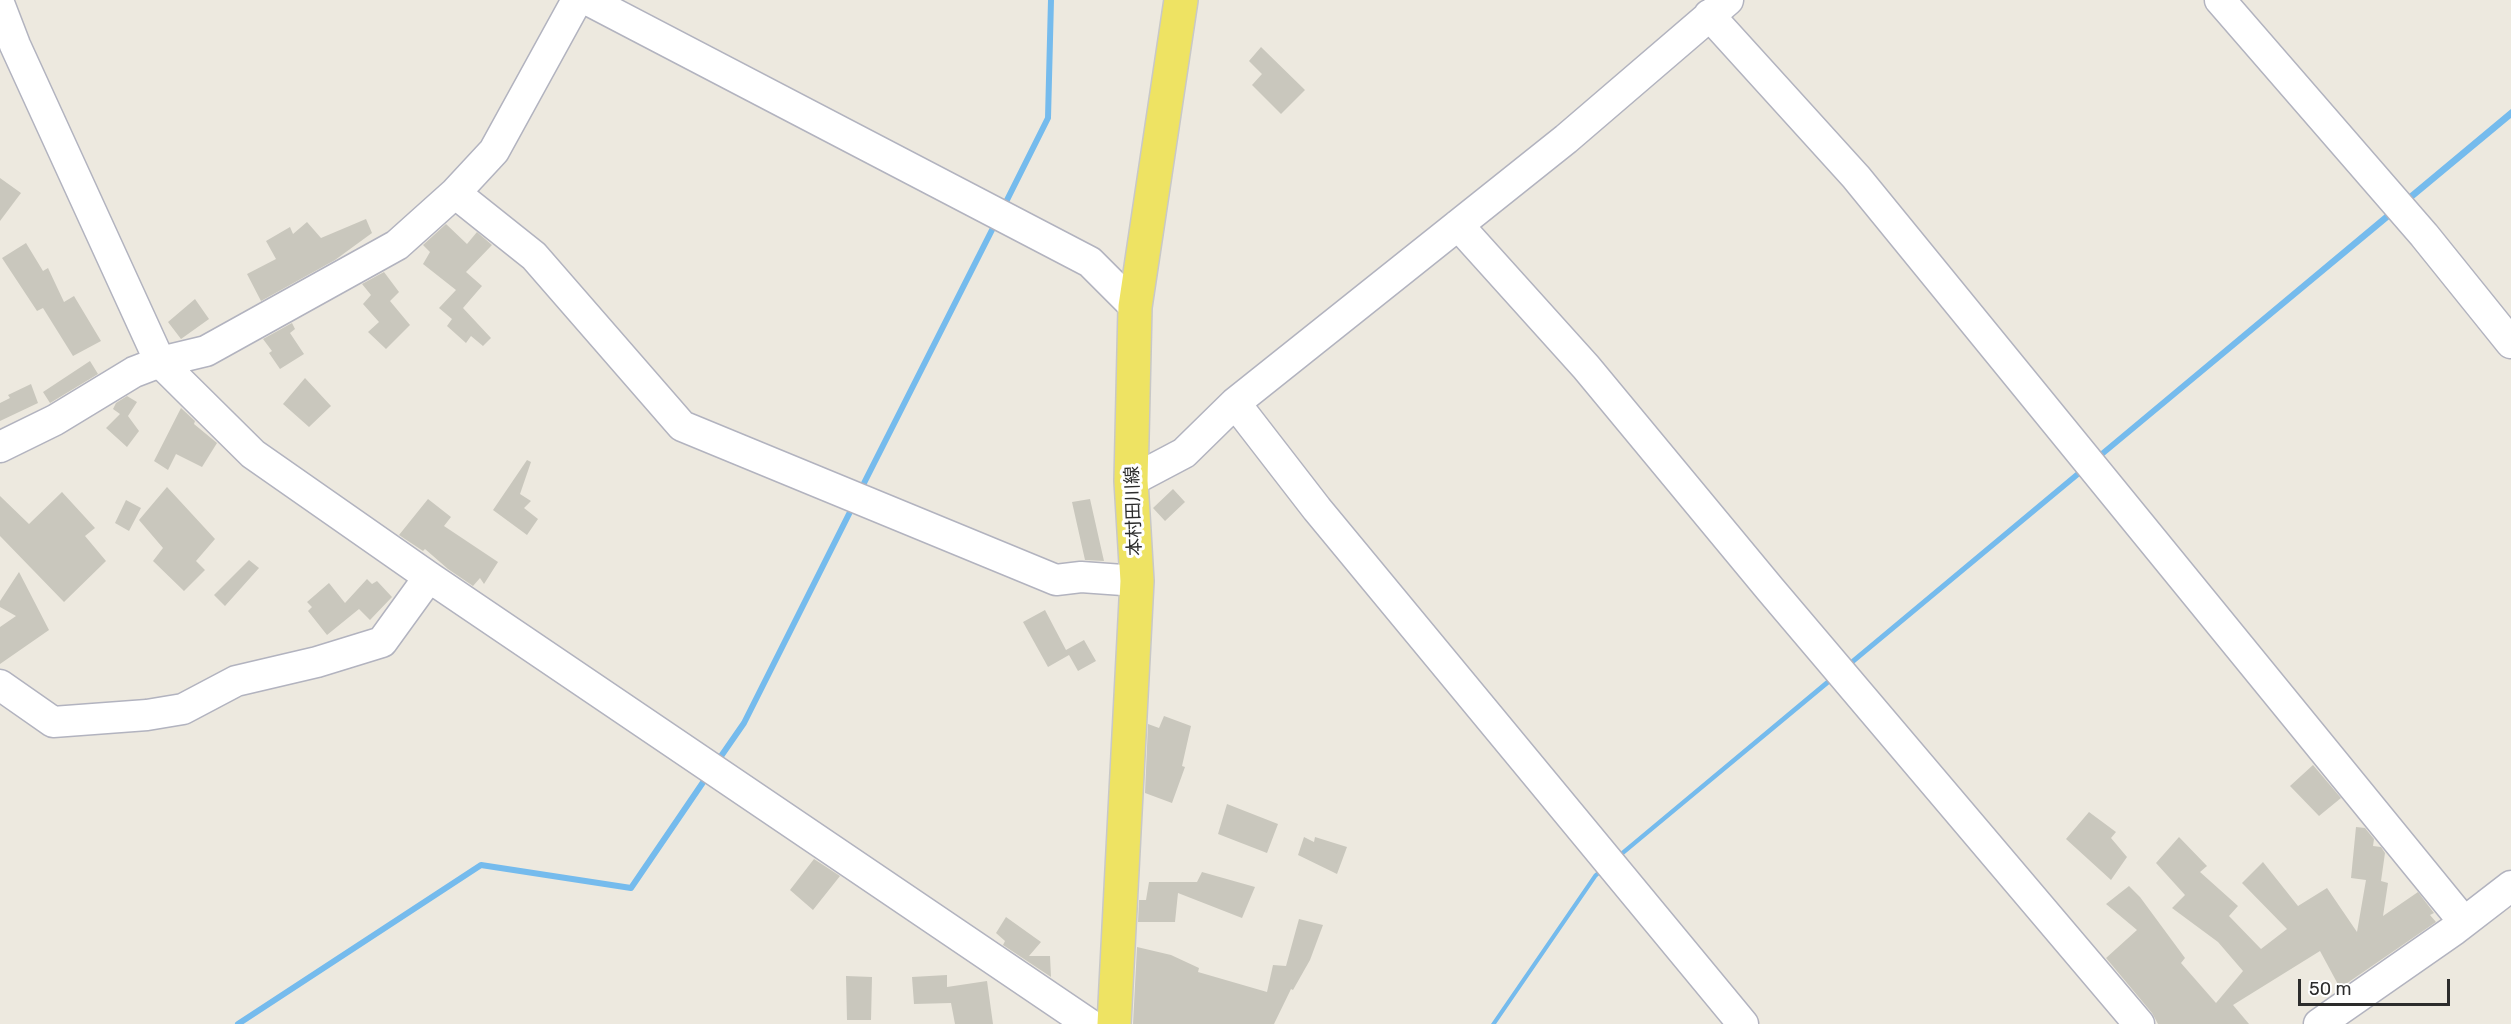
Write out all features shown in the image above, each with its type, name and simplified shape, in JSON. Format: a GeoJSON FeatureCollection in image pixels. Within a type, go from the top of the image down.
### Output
{"type":"FeatureCollection","features":[{"type":"Feature","properties":{"kind":"main road","name":"本村田川線"},"geometry":{"type":"LineString","coordinates":[[1114,1024],[1137,581],[1131,481],[1135,307],[1182,0]]}},
{"type":"Feature","properties":{"kind":"street"},"geometry":{"type":"LineString","coordinates":[[0,447],[55,420],[134,372],[160,362],[206,351],[397,245],[455,193],[494,151],[577,0]]}},
{"type":"Feature","properties":{"kind":"street"},"geometry":{"type":"LineString","coordinates":[[588,0],[1090,262],[1135,307]]}},
{"type":"Feature","properties":{"kind":"street"},"geometry":{"type":"LineString","coordinates":[[2220,0],[2424,235],[2511,343]]}},
{"type":"Feature","properties":{"kind":"street"},"geometry":{"type":"LineString","coordinates":[[0,6],[15,45],[160,362],[253,454],[429,577],[1089,1024]]}},
{"type":"Feature","properties":{"kind":"street"},"geometry":{"type":"LineString","coordinates":[[1131,481],[1184,453],[1235,403],[1566,138],[1719,8],[2464,922]]}},
{"type":"Feature","properties":{"kind":"street"},"geometry":{"type":"LineString","coordinates":[[0,72],[15,45]]}},
{"type":"Feature","properties":{"kind":"street"},"geometry":{"type":"LineString","coordinates":[[455,193],[534,256],[682,426],[1056,580],[1081,577],[1137,581]]}},
{"type":"Feature","properties":{"kind":"street"},"geometry":{"type":"LineString","coordinates":[[1458,225],[1586,367],[1770,589],[2139,1024]]}},
{"type":"Feature","properties":{"kind":"street"},"geometry":{"type":"LineString","coordinates":[[1235,403],[1317,509],[1743,1024]]}},
{"type":"Feature","properties":{"kind":"street"},"geometry":{"type":"LineString","coordinates":[[0,685],[53,722],[147,715],[183,709],[236,681],[317,662],[382,642],[429,577]]}},
{"type":"Feature","properties":{"kind":"street"},"geometry":{"type":"LineString","coordinates":[[2319,1024],[2464,922],[2511,886]]}},
{"type":"Feature","properties":{"kind":"water"},"geometry":{"type":"Polygon","coordinates":[[[2511,109],[2511,118],[1597,877],[1496,1024],[1491,1024],[1594,874],[2511,109]]]}},
{"type":"Feature","properties":{"kind":"building"},"geometry":{"type":"Polygon","coordinates":[[[1261,47],[1305,90],[1281,114],[1252,85],[1262,74],[1249,61],[1261,47]]]}},
{"type":"Feature","properties":{"kind":"building"},"geometry":{"type":"Polygon","coordinates":[[[0,178],[21,193],[0,221],[0,178]]]}},
{"type":"Feature","properties":{"kind":"building"},"geometry":{"type":"Polygon","coordinates":[[[366,219],[372,233],[335,260],[261,301],[247,274],[276,259],[266,241],[290,227],[293,234],[307,222],[321,238],[366,219]]]}},
{"type":"Feature","properties":{"kind":"building"},"geometry":{"type":"Polygon","coordinates":[[[446,224],[467,244],[477,232],[492,245],[466,272],[482,286],[463,308],[491,338],[483,346],[471,336],[466,343],[447,326],[452,319],[439,308],[456,290],[423,264],[430,252],[423,245],[446,224]]]}},
{"type":"Feature","properties":{"kind":"building"},"geometry":{"type":"Polygon","coordinates":[[[26,243],[43,271],[48,268],[64,302],[74,296],[101,341],[73,356],[43,308],[37,311],[2,258],[26,243]]]}},
{"type":"Feature","properties":{"kind":"building"},"geometry":{"type":"Polygon","coordinates":[[[384,272],[399,292],[390,301],[410,325],[386,349],[368,332],[379,322],[363,304],[371,295],[362,284],[384,272]]]}},
{"type":"Feature","properties":{"kind":"building"},"geometry":{"type":"Polygon","coordinates":[[[195,299],[209,319],[181,339],[168,322],[195,299]]]}},
{"type":"Feature","properties":{"kind":"building"},"geometry":{"type":"Polygon","coordinates":[[[292,323],[295,329],[290,333],[304,354],[280,369],[269,353],[272,351],[263,339],[292,323]]]}},
{"type":"Feature","properties":{"kind":"building"},"geometry":{"type":"Polygon","coordinates":[[[90,361],[98,374],[50,403],[43,392],[90,361]]]}},
{"type":"Feature","properties":{"kind":"building"},"geometry":{"type":"Polygon","coordinates":[[[305,378],[331,406],[309,427],[283,404],[305,378]]]}},
{"type":"Feature","properties":{"kind":"building"},"geometry":{"type":"Polygon","coordinates":[[[31,384],[38,403],[0,421],[0,403],[10,398],[8,395],[31,384]]]}},
{"type":"Feature","properties":{"kind":"building"},"geometry":{"type":"Polygon","coordinates":[[[127,396],[137,402],[128,416],[139,431],[127,447],[106,428],[120,414],[113,409],[116,403],[127,396]]]}},
{"type":"Feature","properties":{"kind":"building"},"geometry":{"type":"Polygon","coordinates":[[[181,408],[195,421],[194,424],[217,443],[202,467],[176,454],[168,470],[154,461],[181,408]]]}},
{"type":"Feature","properties":{"kind":"building"},"geometry":{"type":"Polygon","coordinates":[[[527,460],[531,462],[520,494],[531,501],[524,508],[538,519],[527,535],[493,510],[527,460]]]}},
{"type":"Feature","properties":{"kind":"building"},"geometry":{"type":"Polygon","coordinates":[[[167,487],[215,539],[196,561],[205,570],[184,591],[153,561],[163,548],[139,520],[167,487]]]}},
{"type":"Feature","properties":{"kind":"building"},"geometry":{"type":"Polygon","coordinates":[[[1173,489],[1185,502],[1165,521],[1153,508],[1173,489]]]}},
{"type":"Feature","properties":{"kind":"building"},"geometry":{"type":"Polygon","coordinates":[[[62,492],[95,528],[85,536],[106,561],[64,602],[0,536],[0,496],[29,524],[62,492]]]}},
{"type":"Feature","properties":{"kind":"building"},"geometry":{"type":"Polygon","coordinates":[[[428,499],[451,517],[444,526],[498,562],[484,584],[480,578],[473,586],[425,549],[423,551],[399,535],[428,499]]]}},
{"type":"Feature","properties":{"kind":"building"},"geometry":{"type":"Polygon","coordinates":[[[1090,499],[1104,561],[1085,560],[1072,502],[1090,499]]]}},
{"type":"Feature","properties":{"kind":"building"},"geometry":{"type":"Polygon","coordinates":[[[126,500],[141,508],[129,531],[115,523],[126,500]]]}},
{"type":"Feature","properties":{"kind":"building"},"geometry":{"type":"Polygon","coordinates":[[[249,560],[259,568],[225,606],[214,595],[249,560]]]}},
{"type":"Feature","properties":{"kind":"building"},"geometry":{"type":"Polygon","coordinates":[[[19,572],[49,630],[0,664],[0,627],[16,616],[0,607],[0,601],[19,572]]]}},
{"type":"Feature","properties":{"kind":"building"},"geometry":{"type":"Polygon","coordinates":[[[367,579],[372,584],[377,581],[392,597],[370,620],[359,609],[327,635],[308,611],[312,607],[307,602],[329,583],[345,603],[367,579]]]}},
{"type":"Feature","properties":{"kind":"building"},"geometry":{"type":"Polygon","coordinates":[[[1045,610],[1066,650],[1084,640],[1096,661],[1078,671],[1069,655],[1048,667],[1023,622],[1045,610]]]}},
{"type":"Feature","properties":{"kind":"building"},"geometry":{"type":"Polygon","coordinates":[[[1164,716],[1191,726],[1182,766],[1185,767],[1172,803],[1145,793],[1148,724],[1159,728],[1164,716]]]}},
{"type":"Feature","properties":{"kind":"building"},"geometry":{"type":"Polygon","coordinates":[[[2313,765],[2341,798],[2319,816],[2290,786],[2313,765]]]}},
{"type":"Feature","properties":{"kind":"building"},"geometry":{"type":"Polygon","coordinates":[[[1227,804],[1278,824],[1267,853],[1218,834],[1227,804]]]}},
{"type":"Feature","properties":{"kind":"building"},"geometry":{"type":"Polygon","coordinates":[[[2089,812],[2116,832],[2111,838],[2127,857],[2111,880],[2066,839],[2089,812]]]}},
{"type":"Feature","properties":{"kind":"building"},"geometry":{"type":"Polygon","coordinates":[[[2356,827],[2365,828],[2374,839],[2373,846],[2381,847],[2385,853],[2381,881],[2388,883],[2383,916],[2418,892],[2434,913],[2430,915],[2436,922],[2340,988],[2320,951],[2233,1005],[2249,1024],[2158,1024],[2152,1013],[2106,958],[2137,930],[2106,904],[2129,886],[2140,897],[2185,958],[2181,963],[2216,1003],[2243,971],[2218,942],[2172,908],[2185,895],[2156,863],[2179,837],[2207,866],[2200,872],[2238,906],[2229,916],[2261,949],[2287,929],[2242,883],[2263,862],[2298,906],[2327,888],[2357,932],[2366,880],[2351,878],[2356,827]]]}},
{"type":"Feature","properties":{"kind":"building"},"geometry":{"type":"Polygon","coordinates":[[[1304,837],[1314,842],[1315,837],[1347,847],[1337,874],[1298,855],[1304,837]]]}},
{"type":"Feature","properties":{"kind":"building"},"geometry":{"type":"Polygon","coordinates":[[[814,859],[840,876],[813,910],[790,890],[814,859]]]}},
{"type":"Feature","properties":{"kind":"building"},"geometry":{"type":"Polygon","coordinates":[[[1202,872],[1255,887],[1242,918],[1178,893],[1175,922],[1138,922],[1139,900],[1146,900],[1149,882],[1197,882],[1202,872]]]}},
{"type":"Feature","properties":{"kind":"building"},"geometry":{"type":"Polygon","coordinates":[[[1006,917],[1041,942],[1029,956],[1050,956],[1051,977],[1003,945],[1005,941],[996,933],[1006,917]]]}},
{"type":"Feature","properties":{"kind":"building"},"geometry":{"type":"Polygon","coordinates":[[[1299,919],[1323,925],[1310,960],[1293,990],[1291,989],[1274,1024],[1133,1024],[1137,947],[1171,955],[1199,968],[1198,972],[1267,992],[1273,965],[1286,966],[1299,919]]]}},
{"type":"Feature","properties":{"kind":"building"},"geometry":{"type":"Polygon","coordinates":[[[947,975],[947,987],[987,981],[993,1024],[955,1024],[951,1003],[914,1004],[912,977],[947,975]]]}},
{"type":"Feature","properties":{"kind":"building"},"geometry":{"type":"Polygon","coordinates":[[[846,976],[872,977],[871,1020],[847,1020],[846,976]]]}},
{"type":"Feature","properties":{"kind":"waterway"},"geometry":{"type":"LineString","coordinates":[[1003,208],[1048,118],[1051,0]]}},
{"type":"Feature","properties":{"kind":"waterway"},"geometry":{"type":"LineString","coordinates":[[860,491],[996,222]]}},
{"type":"Feature","properties":{"kind":"waterway"},"geometry":{"type":"LineString","coordinates":[[717,762],[744,723],[853,506]]}},
{"type":"Feature","properties":{"kind":"waterway"},"geometry":{"type":"LineString","coordinates":[[238,1024],[481,865],[631,888],[708,775]]}}]}
